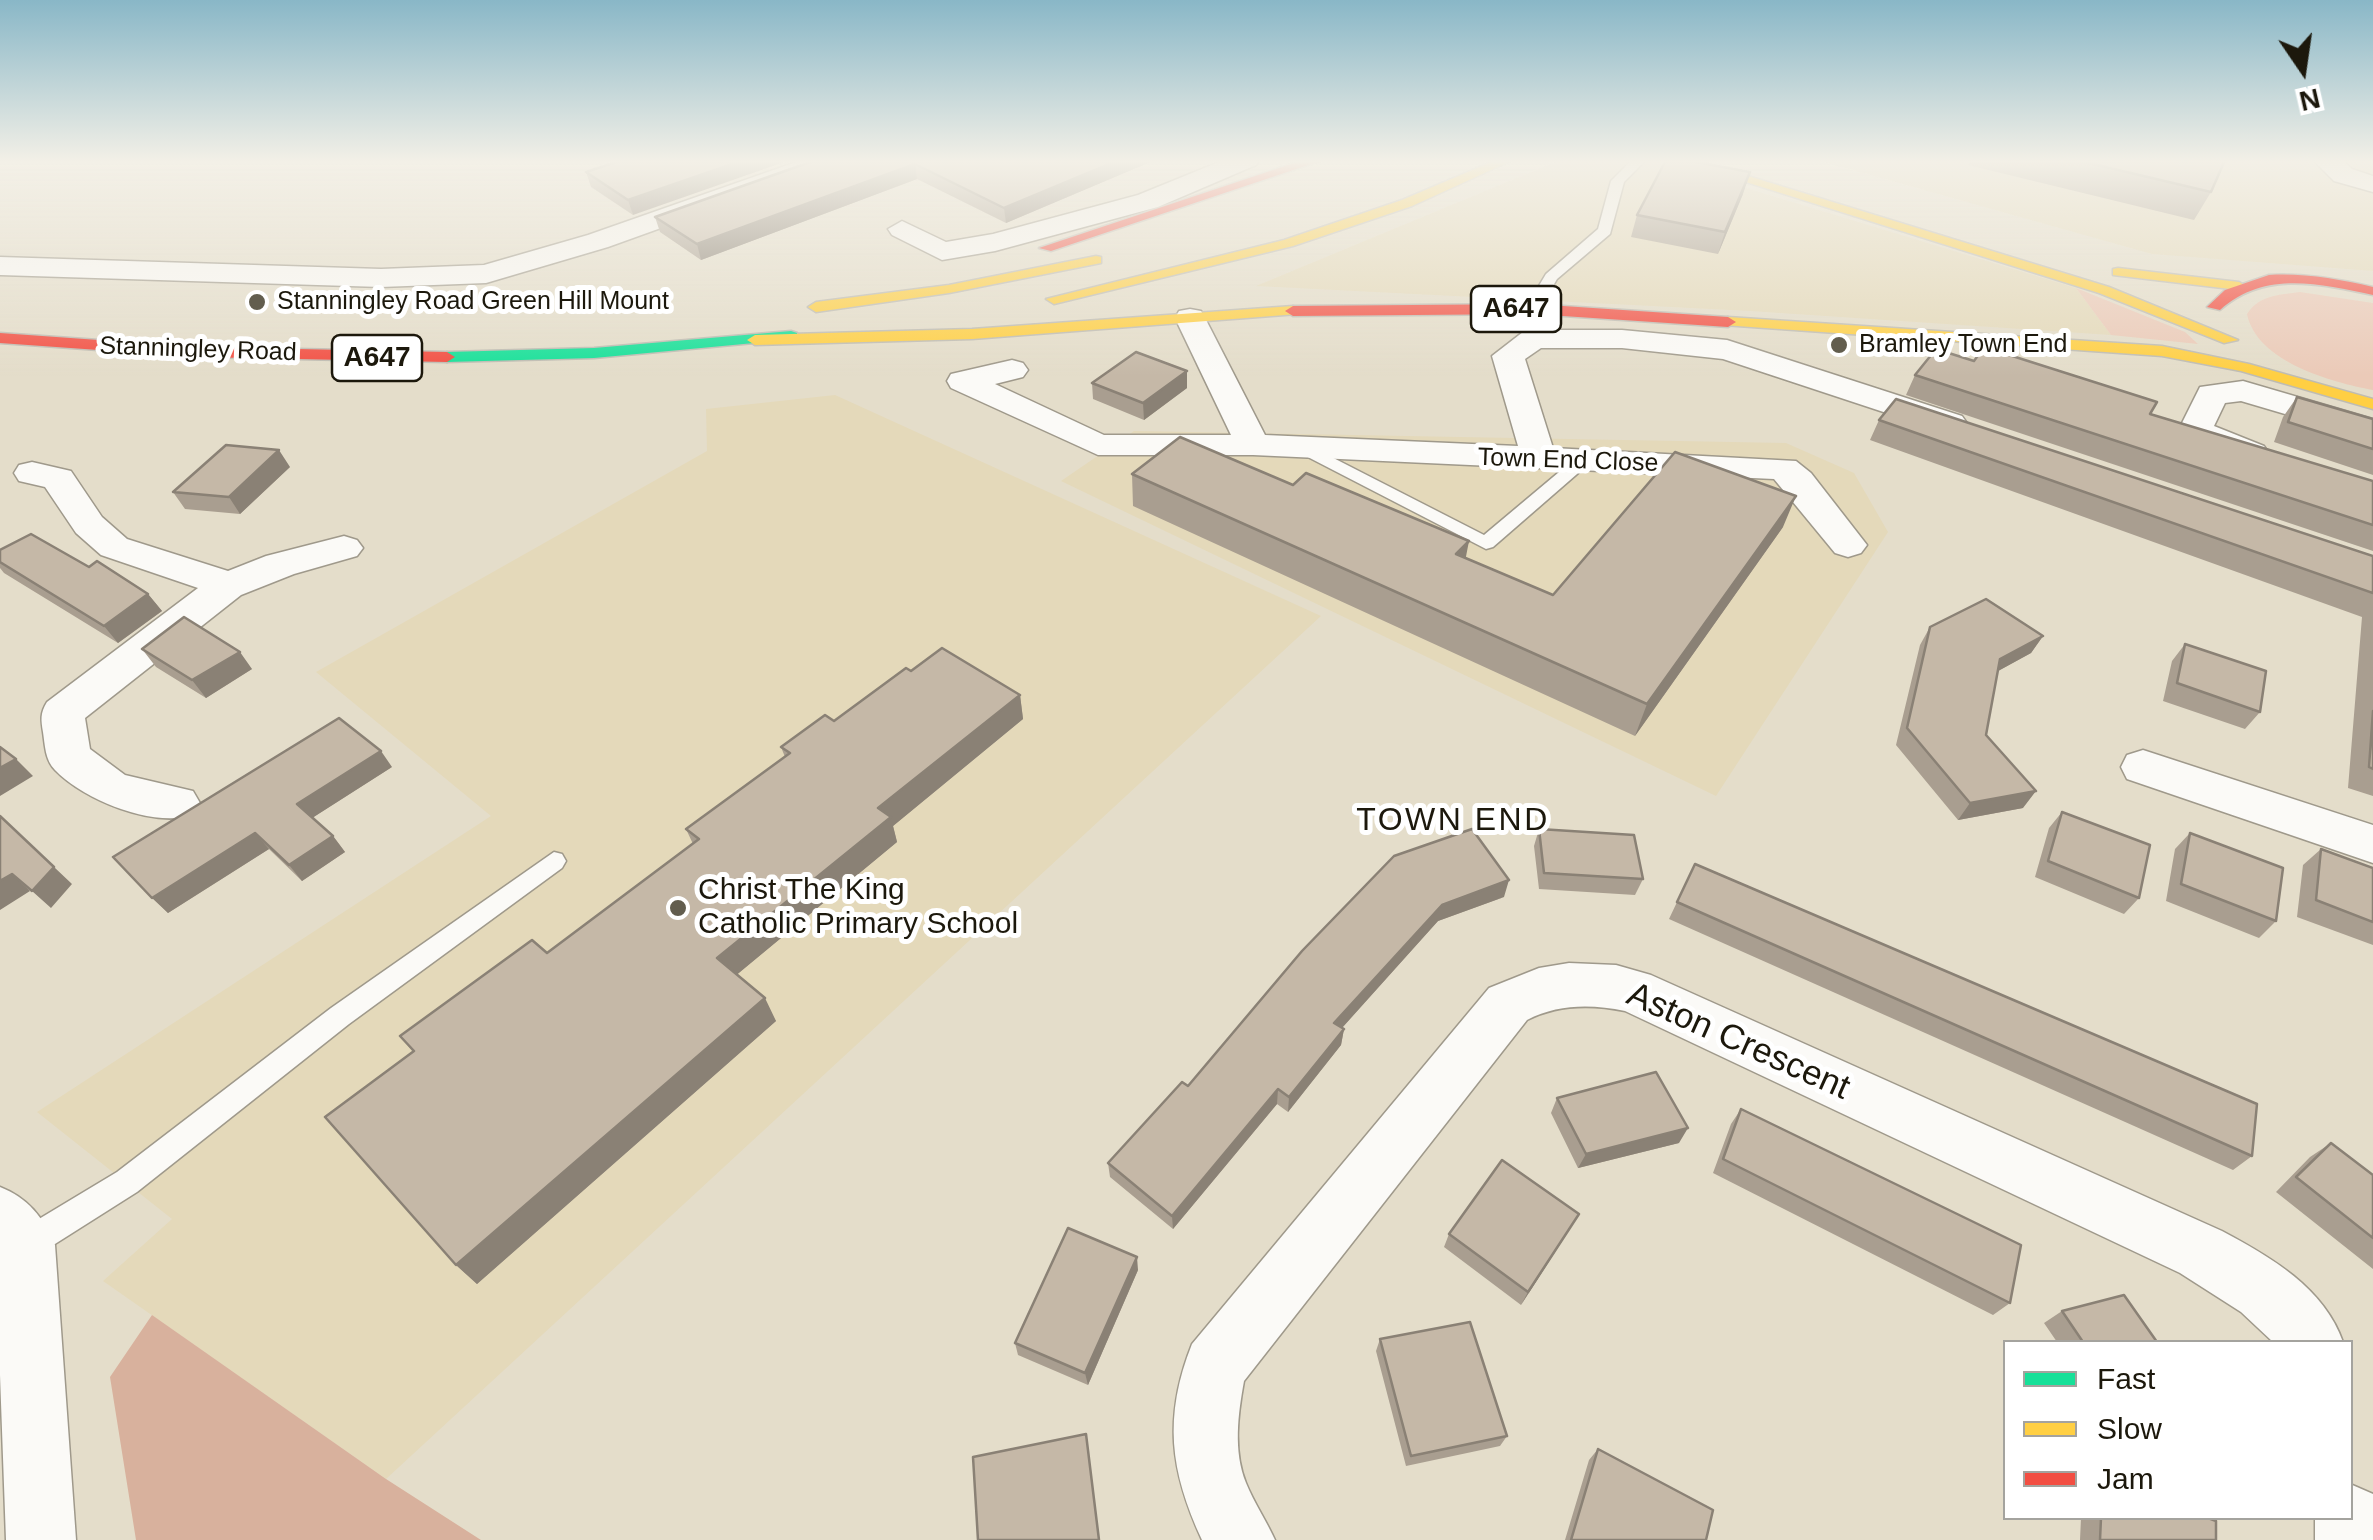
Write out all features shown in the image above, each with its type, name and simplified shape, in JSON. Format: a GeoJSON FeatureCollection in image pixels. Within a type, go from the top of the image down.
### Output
{"type":"FeatureCollection","features":[{"type":"Feature","properties":{"kind":"main road"},"geometry":{"type":"LineString","coordinates":[[1103,232],[1017,256],[801,305],[949,289],[1118,255]]}},
{"type":"Feature","properties":{"kind":"main road"},"geometry":{"type":"LineString","coordinates":[[1030,303],[1124,284],[1321,232]]}},
{"type":"Feature","properties":{"kind":"main road"},"geometry":{"type":"LineString","coordinates":[[1906,232],[2104,290],[2230,340],[2260,362],[2308,385],[2373,404]]}},
{"type":"Feature","properties":{"kind":"main road"},"geometry":{"type":"LineString","coordinates":[[1973,232],[2129,274],[2239,286],[2300,280],[2373,291]]}},
{"type":"Feature","properties":{"kind":"main road"},"geometry":{"type":"LineString","coordinates":[[2230,340],[2216,320],[2214,308],[2220,296],[2239,286]]}},
{"type":"Feature","properties":{"kind":"main road","name":"A647"},"geometry":{"type":"LineString","coordinates":[[755,340],[972,334],[1190,318],[1432,307],[1533,309],[2162,351],[2244,367],[2308,385]]}},
{"type":"Feature","properties":{"kind":"main road","name":"A647"},"geometry":{"type":"LineString","coordinates":[[755,340],[994,308]]}},
{"type":"Feature","properties":{"kind":"main road","name":"Stanningley Road"},"geometry":{"type":"LineString","coordinates":[[0,338],[92,346],[386,358],[562,355],[755,340]]}},
{"type":"Feature","properties":{"kind":"street"},"geometry":{"type":"LineString","coordinates":[[0,266],[380,278],[486,274],[624,232]]}},
{"type":"Feature","properties":{"kind":"street"},"geometry":{"type":"LineString","coordinates":[[907,232],[942,251],[1032,232]]}},
{"type":"Feature","properties":{"kind":"street"},"geometry":{"type":"LineString","coordinates":[[1190,318],[1253,446]]}},
{"type":"Feature","properties":{"kind":"street"},"geometry":{"type":"LineString","coordinates":[[1539,460],[1508,356],[1534,339],[1622,340],[1727,350],[1977,432]]}},
{"type":"Feature","properties":{"kind":"street","name":"Town End Close"},"geometry":{"type":"LineString","coordinates":[[1012,370],[948,386],[1098,445],[1253,446],[1784,469],[1798,480],[1848,546]]}},
{"type":"Feature","properties":{"kind":"street"},"geometry":{"type":"LineString","coordinates":[[2282,462],[2210,439],[2196,429],[2212,394],[2243,392],[2373,430]]}},
{"type":"Feature","properties":{"kind":"street"},"geometry":{"type":"LineString","coordinates":[[32,472],[58,479],[90,525],[114,547],[190,568],[227,586]]}},
{"type":"Feature","properties":{"kind":"street"},"geometry":{"type":"LineString","coordinates":[[178,803],[112,788],[69,757],[62,713],[227,586],[280,565],[344,548]]}},
{"type":"Feature","properties":{"kind":"street"},"geometry":{"type":"LineString","coordinates":[[2143,767],[2373,844]]}},
{"type":"Feature","properties":{"kind":"street","name":"Aston Crescent"},"geometry":{"type":"LineString","coordinates":[[1225,1513],[1205,1426],[1215,1368],[1508,1004],[1556,985],[1597,982],[1632,991],[2201,1252],[2244,1276],[2291,1311],[2311,1340]]}},
{"type":"Feature","properties":{"kind":"street"},"geometry":{"type":"LineString","coordinates":[[12,1231],[41,1540]]}},
{"type":"Feature","properties":{"kind":"lane"},"geometry":{"type":"LineString","coordinates":[[1533,309],[1550,277],[1603,232]]}},
{"type":"Feature","properties":{"kind":"lane"},"geometry":{"type":"LineString","coordinates":[[1308,450],[1486,543],[1584,461]]}},
{"type":"Feature","properties":{"kind":"lane"},"geometry":{"type":"LineString","coordinates":[[12,1231],[127,1182],[298,1047],[554,862]]}},
{"type":"Feature","properties":{"kind":"shaded area"},"geometry":{"type":"Polygon","coordinates":[[[1387,232],[1891,232],[2076,288],[2111,335],[1750,311],[1256,286],[1387,232]]]}},
{"type":"Feature","properties":{"kind":"shaded area"},"geometry":{"type":"Polygon","coordinates":[[[2073,232],[2373,232],[2373,271],[2152,254],[2073,232]]]}},
{"type":"Feature","properties":{"kind":"shaded area"},"geometry":{"type":"Polygon","coordinates":[[[2076,288],[2185,332],[2198,344],[2111,335],[2076,288]]]}},
{"type":"Feature","properties":{"kind":"shaded area"},"geometry":{"type":"Polygon","coordinates":[[[2300,292],[2373,303],[2373,390],[2298,367],[2265,345],[2254,331],[2247,314],[2257,303],[2300,292]]]}},
{"type":"Feature","properties":{"kind":"shaded area","name":"Christ The King Catholic Primary School"},"geometry":{"type":"Polygon","coordinates":[[[835,395],[1321,616],[386,1479],[103,1281],[172,1219],[37,1112],[491,816],[316,672],[707,451],[706,409],[835,395]]]}},
{"type":"Feature","properties":{"kind":"shaded area"},"geometry":{"type":"Polygon","coordinates":[[[1134,431],[1786,443],[1854,473],[1888,532],[1716,796],[1061,481],[1134,431]]]}},
{"type":"Feature","properties":{"kind":"shaded area"},"geometry":{"type":"Polygon","coordinates":[[[152,1315],[386,1479],[481,1540],[136,1540],[110,1377],[152,1315]]]}},
{"type":"Feature","properties":{"kind":"building"},"geometry":{"type":"Polygon","coordinates":[[[678,232],[730,232],[697,244],[678,232]]]}},
{"type":"Feature","properties":{"kind":"building"},"geometry":{"type":"Polygon","coordinates":[[[1984,347],[2157,402],[2150,414],[2373,481],[2373,525],[1915,375],[1936,349],[1974,361],[1984,347]]]}},
{"type":"Feature","properties":{"kind":"building"},"geometry":{"type":"Polygon","coordinates":[[[1136,352],[1187,371],[1143,403],[1092,383],[1136,352]]]}},
{"type":"Feature","properties":{"kind":"building"},"geometry":{"type":"Polygon","coordinates":[[[2297,397],[2373,419],[2373,449],[2288,422],[2297,397]]]}},
{"type":"Feature","properties":{"kind":"building"},"geometry":{"type":"Polygon","coordinates":[[[1896,399],[2373,556],[2373,593],[1879,420],[1896,399]]]}},
{"type":"Feature","properties":{"kind":"building"},"geometry":{"type":"Polygon","coordinates":[[[1180,437],[1293,485],[1306,473],[1469,541],[1456,554],[1553,595],[1675,452],[1796,496],[1647,704],[1132,474],[1180,437]]]}},
{"type":"Feature","properties":{"kind":"building"},"geometry":{"type":"Polygon","coordinates":[[[226,445],[279,450],[229,497],[173,492],[226,445]]]}},
{"type":"Feature","properties":{"kind":"building"},"geometry":{"type":"Polygon","coordinates":[[[31,534],[89,567],[97,561],[148,594],[104,626],[0,562],[0,550],[31,534]]]}},
{"type":"Feature","properties":{"kind":"building"},"geometry":{"type":"Polygon","coordinates":[[[1986,599],[2043,636],[2000,659],[1986,735],[2036,791],[1970,803],[1907,728],[1930,627],[1986,599]]]}},
{"type":"Feature","properties":{"kind":"building"},"geometry":{"type":"Polygon","coordinates":[[[184,617],[240,652],[192,680],[142,649],[184,617]]]}},
{"type":"Feature","properties":{"kind":"building"},"geometry":{"type":"Polygon","coordinates":[[[2185,644],[2266,671],[2260,712],[2177,683],[2185,644]]]}},
{"type":"Feature","properties":{"kind":"building"},"geometry":{"type":"Polygon","coordinates":[[[942,648],[1020,695],[878,808],[891,817],[717,958],[765,998],[456,1265],[325,1117],[414,1051],[400,1036],[532,940],[547,953],[699,839],[686,829],[790,753],[781,747],[825,715],[834,721],[906,668],[911,671],[942,648]]]}},
{"type":"Feature","properties":{"kind":"building"},"geometry":{"type":"Polygon","coordinates":[[[2373,711],[2373,769],[2369,767],[2373,711]]]}},
{"type":"Feature","properties":{"kind":"building"},"geometry":{"type":"Polygon","coordinates":[[[339,718],[381,751],[297,804],[333,836],[289,865],[255,833],[152,898],[113,857],[339,718]]]}},
{"type":"Feature","properties":{"kind":"building"},"geometry":{"type":"Polygon","coordinates":[[[0,747],[16,759],[0,768],[0,747]]]}},
{"type":"Feature","properties":{"kind":"building"},"geometry":{"type":"Polygon","coordinates":[[[2062,812],[2150,845],[2139,898],[2048,861],[2062,812]]]}},
{"type":"Feature","properties":{"kind":"building"},"geometry":{"type":"Polygon","coordinates":[[[0,816],[54,867],[32,891],[12,874],[0,881],[0,816]]]}},
{"type":"Feature","properties":{"kind":"building"},"geometry":{"type":"Polygon","coordinates":[[[1472,829],[1509,880],[1442,905],[1334,1023],[1344,1029],[1289,1097],[1278,1089],[1172,1216],[1108,1163],[1182,1082],[1188,1086],[1302,951],[1394,856],[1472,829]]]}},
{"type":"Feature","properties":{"kind":"building"},"geometry":{"type":"Polygon","coordinates":[[[1539,829],[1634,835],[1643,879],[1544,873],[1539,829]]]}},
{"type":"Feature","properties":{"kind":"building"},"geometry":{"type":"Polygon","coordinates":[[[2190,833],[2283,868],[2276,921],[2181,884],[2190,833]]]}},
{"type":"Feature","properties":{"kind":"building"},"geometry":{"type":"Polygon","coordinates":[[[2321,849],[2373,868],[2373,922],[2316,900],[2321,849]]]}},
{"type":"Feature","properties":{"kind":"building"},"geometry":{"type":"Polygon","coordinates":[[[1695,864],[2257,1104],[2252,1156],[1677,902],[1695,864]]]}},
{"type":"Feature","properties":{"kind":"building"},"geometry":{"type":"Polygon","coordinates":[[[1656,1072],[1688,1128],[1586,1154],[1557,1098],[1656,1072]]]}},
{"type":"Feature","properties":{"kind":"building"},"geometry":{"type":"Polygon","coordinates":[[[1741,1109],[2021,1245],[2010,1303],[1723,1159],[1741,1109]]]}},
{"type":"Feature","properties":{"kind":"building"},"geometry":{"type":"Polygon","coordinates":[[[2331,1143],[2373,1175],[2373,1238],[2296,1177],[2331,1143]]]}},
{"type":"Feature","properties":{"kind":"building"},"geometry":{"type":"Polygon","coordinates":[[[1502,1160],[1579,1214],[1528,1292],[1449,1234],[1502,1160]]]}},
{"type":"Feature","properties":{"kind":"building"},"geometry":{"type":"Polygon","coordinates":[[[1068,1228],[1137,1257],[1085,1373],[1015,1343],[1068,1228]]]}},
{"type":"Feature","properties":{"kind":"building"},"geometry":{"type":"Polygon","coordinates":[[[2124,1295],[2156,1340],[2082,1340],[2062,1311],[2124,1295]]]}},
{"type":"Feature","properties":{"kind":"building"},"geometry":{"type":"Polygon","coordinates":[[[1470,1322],[1507,1436],[1411,1456],[1380,1339],[1470,1322]]]}},
{"type":"Feature","properties":{"kind":"building"},"geometry":{"type":"Polygon","coordinates":[[[1086,1434],[1099,1540],[978,1540],[973,1457],[1086,1434]]]}},
{"type":"Feature","properties":{"kind":"building"},"geometry":{"type":"Polygon","coordinates":[[[1598,1449],[1713,1510],[1706,1540],[1571,1540],[1598,1449]]]}},
{"type":"Feature","properties":{"kind":"building"},"geometry":{"type":"Polygon","coordinates":[[[2101,1520],[2216,1521],[2216,1540],[2100,1540],[2101,1520]]]}},
{"type":"Feature","properties":{"kind":"traffic: fast"},"geometry":{"type":"LineString","coordinates":[[447,357],[594,353],[791,336]]}},
{"type":"Feature","properties":{"kind":"traffic: slow"},"geometry":{"type":"LineString","coordinates":[[1054,299],[1321,232]]}},
{"type":"Feature","properties":{"kind":"traffic: slow"},"geometry":{"type":"LineString","coordinates":[[1915,232],[2104,290],[2230,340]]}},
{"type":"Feature","properties":{"kind":"traffic: slow"},"geometry":{"type":"LineString","coordinates":[[816,307],[949,289],[1096,260]]}},
{"type":"Feature","properties":{"kind":"traffic: slow"},"geometry":{"type":"LineString","coordinates":[[2118,272],[2239,286]]}},
{"type":"Feature","properties":{"kind":"traffic: slow"},"geometry":{"type":"LineString","coordinates":[[755,340],[972,334],[1293,311]]}},
{"type":"Feature","properties":{"kind":"traffic: slow"},"geometry":{"type":"LineString","coordinates":[[1728,322],[2162,351],[2243,367],[2373,404]]}},
{"type":"Feature","properties":{"kind":"traffic: jam"},"geometry":{"type":"LineString","coordinates":[[1046,248],[1096,232]]}},
{"type":"Feature","properties":{"kind":"traffic: jam"},"geometry":{"type":"LineString","coordinates":[[2215,307],[2231,293],[2269,280],[2311,280],[2373,291]]}},
{"type":"Feature","properties":{"kind":"traffic: jam"},"geometry":{"type":"LineString","coordinates":[[1293,311],[1533,309],[1728,322]]}},
{"type":"Feature","properties":{"kind":"traffic: jam"},"geometry":{"type":"LineString","coordinates":[[0,338],[197,352],[447,357]]}},
{"type":"Feature","properties":{"kind":"place","name":"Stanningley Road Green Hill Mount"},"geometry":{"type":"Point","coordinates":[257,302]}},
{"type":"Feature","properties":{"kind":"place","name":"Bramley Town End"},"geometry":{"type":"Point","coordinates":[1839,345]}},
{"type":"Feature","properties":{"kind":"place","name":"Christ The King Catholic Primary School"},"geometry":{"type":"Point","coordinates":[678,908]}},
{"type":"Feature","properties":{"kind":"district","name":"TOWN END"},"geometry":{"type":"Point","coordinates":[1453,821]}}]}
